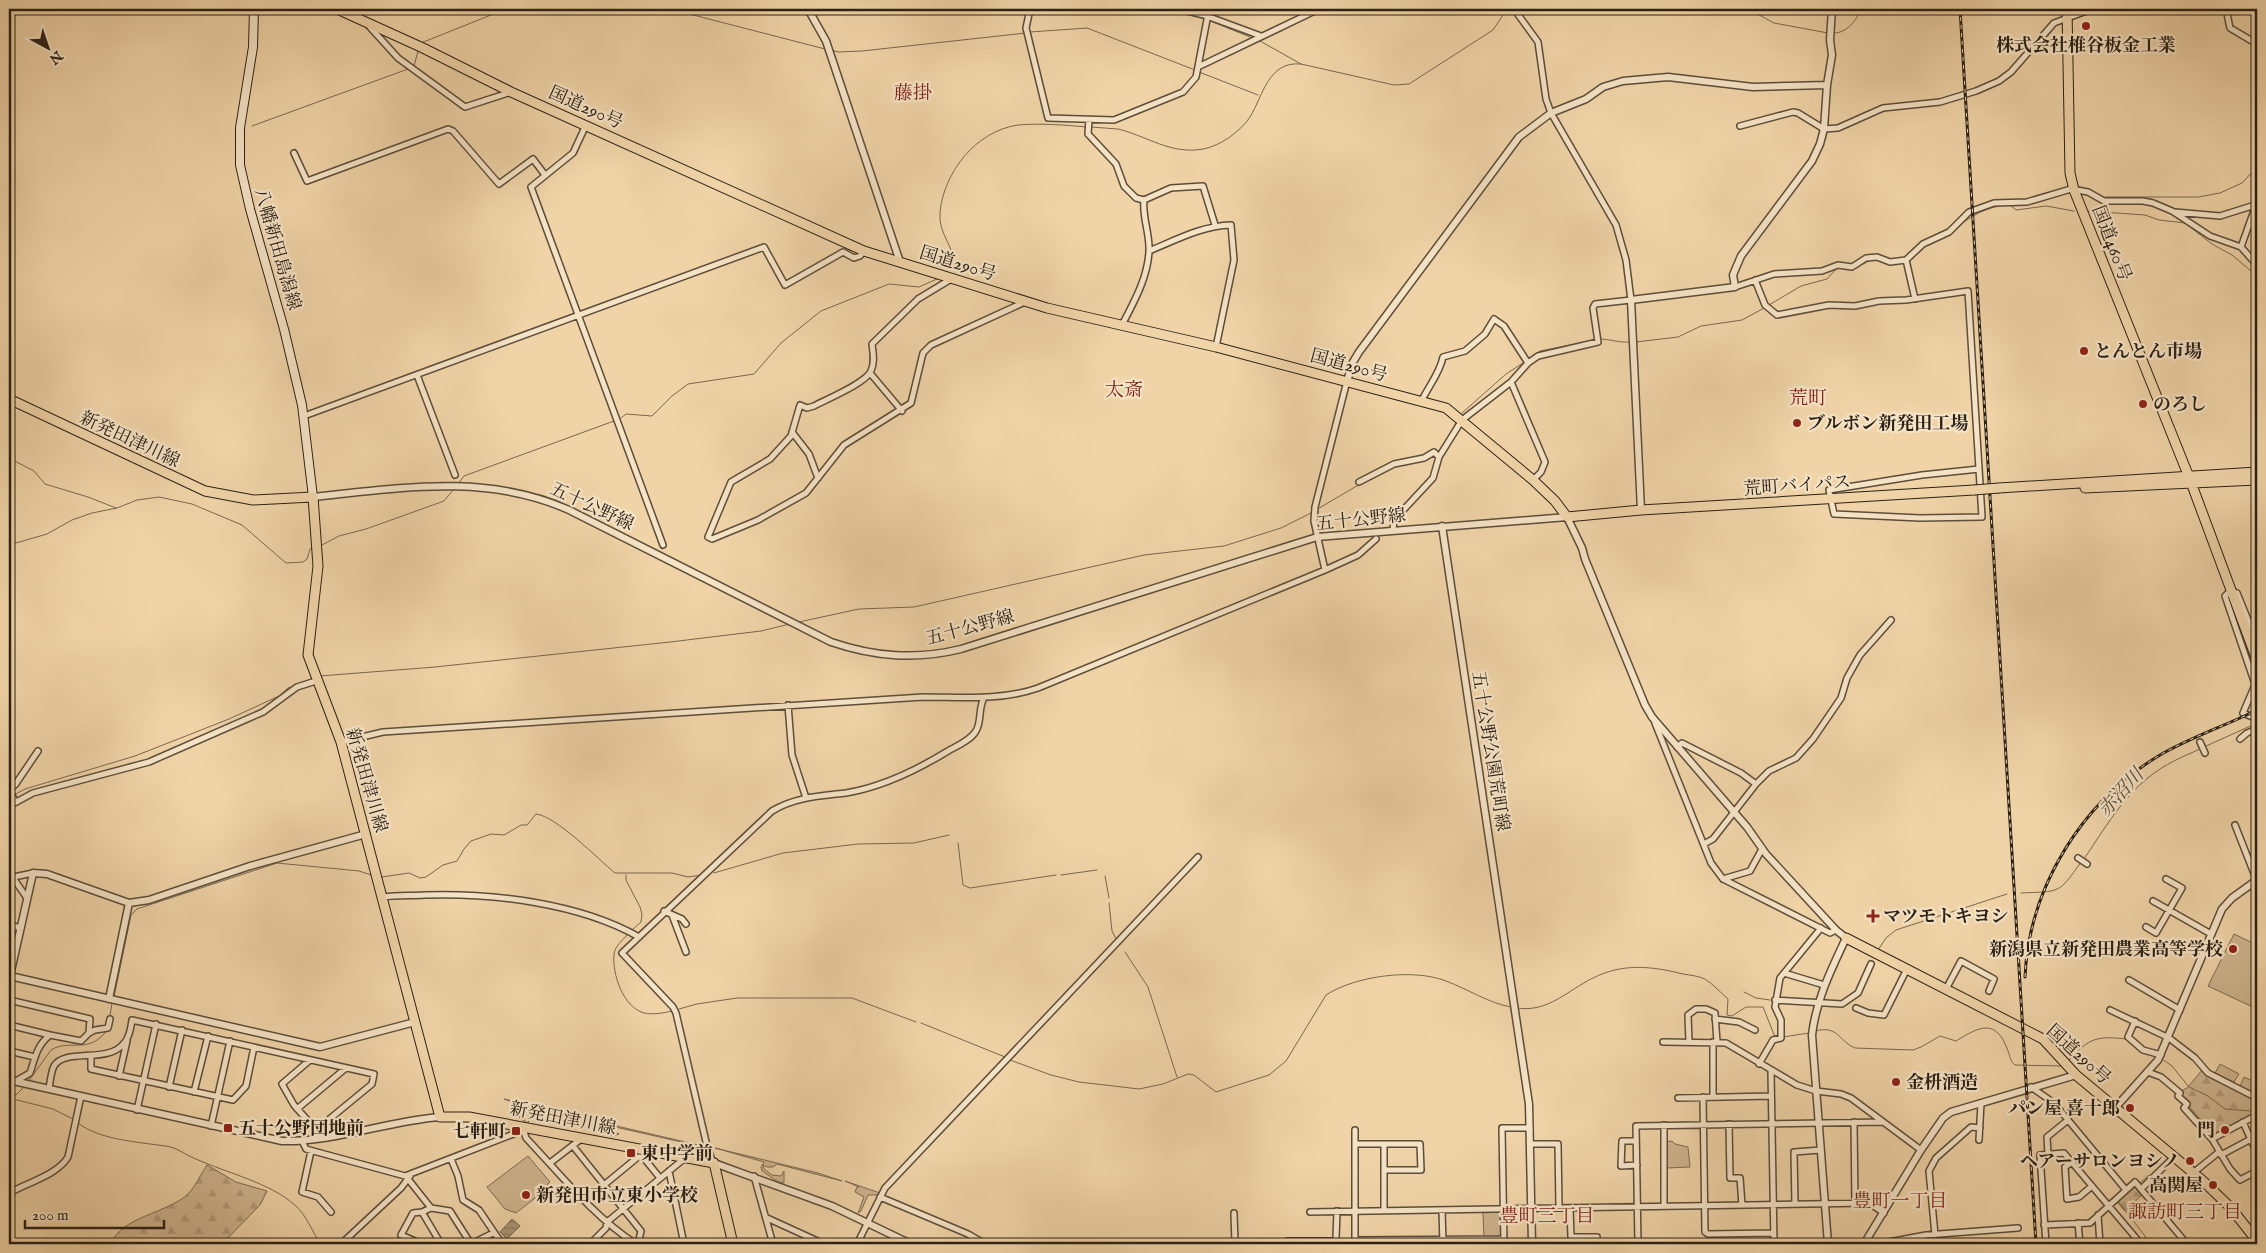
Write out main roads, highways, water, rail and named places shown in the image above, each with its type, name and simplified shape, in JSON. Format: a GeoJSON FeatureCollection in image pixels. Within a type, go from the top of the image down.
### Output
{"type":"FeatureCollection","features":[{"type":"Feature","properties":{"kind":"main road","name":"八幡新田島潟線"},"geometry":{"type":"LineString","coordinates":[[254,9],[253,47],[240,128],[240,165],[250,209],[284,329],[304,416],[313,497]]}},
{"type":"Feature","properties":{"kind":"main road","name":"国道290号"},"geometry":{"type":"LineString","coordinates":[[336,9],[423,48],[510,92],[864,251],[1047,308],[1216,347],[1446,408],[1533,480],[1555,501],[1567,517]]}},
{"type":"Feature","properties":{"kind":"main road","name":"国道460号"},"geometry":{"type":"LineString","coordinates":[[2067,13],[2070,173],[2074,190],[2190,480]]}},
{"type":"Feature","properties":{"kind":"main road","name":"新発田津川線"},"geometry":{"type":"LineString","coordinates":[[9,399],[205,492],[253,500],[313,497],[318,566],[308,655],[316,681],[341,742],[440,1117],[469,1117],[714,1163],[733,1244]]}},
{"type":"Feature","properties":{"kind":"main road"},"geometry":{"type":"LineString","coordinates":[[2190,480],[2257,472]]}},
{"type":"Feature","properties":{"kind":"main road"},"geometry":{"type":"LineString","coordinates":[[2190,480],[2257,480]]}},
{"type":"Feature","properties":{"kind":"main road"},"geometry":{"type":"LineString","coordinates":[[2190,480],[2257,660]]}},
{"type":"Feature","properties":{"kind":"main road","name":"荒町バイパス"},"geometry":{"type":"LineString","coordinates":[[1567,517],[1641,510],[2029,486],[2113,488],[2190,480]]}},
{"type":"Feature","properties":{"kind":"main road","name":"国道290号"},"geometry":{"type":"LineString","coordinates":[[1846,938],[2043,1039],[2076,1075],[2193,1173],[2231,1208],[2257,1241]]}},
{"type":"Feature","properties":{"kind":"waterway"},"geometry":{"type":"LineString","coordinates":[[421,43],[506,9]]}},
{"type":"Feature","properties":{"kind":"waterway"},"geometry":{"type":"LineString","coordinates":[[670,9],[825,49]]}},
{"type":"Feature","properties":{"kind":"waterway"},"geometry":{"type":"LineString","coordinates":[[1167,9],[1205,19]]}},
{"type":"Feature","properties":{"kind":"waterway"},"geometry":{"type":"LineString","coordinates":[[1091,127],[1118,129],[1159,144],[1180,149],[1203,149],[1216,145],[1246,123],[1268,82],[1281,68],[1301,64],[1394,85],[1409,84],[1493,30],[1507,9]]}},
{"type":"Feature","properties":{"kind":"waterway"},"geometry":{"type":"LineString","coordinates":[[1748,9],[1774,23],[1828,33]]}},
{"type":"Feature","properties":{"kind":"waterway"},"geometry":{"type":"LineString","coordinates":[[1834,33],[1843,31],[1851,25],[1861,9]]}},
{"type":"Feature","properties":{"kind":"waterway"},"geometry":{"type":"LineString","coordinates":[[1208,20],[1250,37]]}},
{"type":"Feature","properties":{"kind":"waterway"},"geometry":{"type":"LineString","coordinates":[[1030,32],[1087,28],[1195,70]]}},
{"type":"Feature","properties":{"kind":"waterway"},"geometry":{"type":"LineString","coordinates":[[831,50],[838,52],[862,51],[1026,33]]}},
{"type":"Feature","properties":{"kind":"waterway"},"geometry":{"type":"LineString","coordinates":[[1260,41],[1301,64]]}},
{"type":"Feature","properties":{"kind":"waterway"},"geometry":{"type":"LineString","coordinates":[[414,66],[418,51]]}},
{"type":"Feature","properties":{"kind":"waterway"},"geometry":{"type":"LineString","coordinates":[[252,126],[408,69]]}},
{"type":"Feature","properties":{"kind":"waterway"},"geometry":{"type":"LineString","coordinates":[[1199,72],[1258,95]]}},
{"type":"Feature","properties":{"kind":"waterway"},"geometry":{"type":"LineString","coordinates":[[950,269],[953,267],[952,253],[942,228],[940,212],[948,182],[955,168],[965,156],[989,136],[1003,129],[1018,125],[1044,124],[1087,127]]}},
{"type":"Feature","properties":{"kind":"waterway"},"geometry":{"type":"LineString","coordinates":[[2106,197],[2198,197],[2220,193],[2242,183],[2257,167]]}},
{"type":"Feature","properties":{"kind":"waterway"},"geometry":{"type":"LineString","coordinates":[[1956,228],[1979,213],[2006,205]]}},
{"type":"Feature","properties":{"kind":"waterway"},"geometry":{"type":"LineString","coordinates":[[2010,205],[2016,210],[2046,206],[2074,211]]}},
{"type":"Feature","properties":{"kind":"waterway"},"geometry":{"type":"LineString","coordinates":[[2088,211],[2145,215],[2159,220],[2185,223],[2212,244],[2232,255],[2257,276]]}},
{"type":"Feature","properties":{"kind":"waterway"},"geometry":{"type":"LineString","coordinates":[[1855,268],[1871,260]]}},
{"type":"Feature","properties":{"kind":"waterway"},"geometry":{"type":"LineString","coordinates":[[1889,264],[1904,263]]}},
{"type":"Feature","properties":{"kind":"waterway"},"geometry":{"type":"LineString","coordinates":[[1769,305],[1801,286],[1827,279],[1837,268],[1849,269]]}},
{"type":"Feature","properties":{"kind":"waterway"},"geometry":{"type":"LineString","coordinates":[[621,418],[626,414],[652,416],[672,396],[688,384],[754,374],[781,343],[821,311],[889,284],[919,287],[937,279]]}},
{"type":"Feature","properties":{"kind":"waterway"},"geometry":{"type":"LineString","coordinates":[[1636,342],[1678,337],[1701,326],[1742,320],[1766,307]]}},
{"type":"Feature","properties":{"kind":"waterway"},"geometry":{"type":"LineString","coordinates":[[1599,339],[1630,342]]}},
{"type":"Feature","properties":{"kind":"waterway"},"geometry":{"type":"LineString","coordinates":[[1528,359],[1540,351],[1595,340]]}},
{"type":"Feature","properties":{"kind":"waterway"},"geometry":{"type":"LineString","coordinates":[[1462,413],[1506,374],[1523,363]]}},
{"type":"Feature","properties":{"kind":"waterway"},"geometry":{"type":"LineString","coordinates":[[458,484],[464,476],[614,421]]}},
{"type":"Feature","properties":{"kind":"waterway"},"geometry":{"type":"LineString","coordinates":[[1445,443],[1456,423]]}},
{"type":"Feature","properties":{"kind":"waterway"},"geometry":{"type":"LineString","coordinates":[[1437,453],[1443,447]]}},
{"type":"Feature","properties":{"kind":"waterway"},"geometry":{"type":"LineString","coordinates":[[1427,460],[1434,456]]}},
{"type":"Feature","properties":{"kind":"waterway"},"geometry":{"type":"LineString","coordinates":[[9,458],[34,471],[45,484],[116,508]]}},
{"type":"Feature","properties":{"kind":"waterway"},"geometry":{"type":"LineString","coordinates":[[1390,468],[1406,464]]}},
{"type":"Feature","properties":{"kind":"waterway"},"geometry":{"type":"LineString","coordinates":[[1316,510],[1360,484]]}},
{"type":"Feature","properties":{"kind":"waterway"},"geometry":{"type":"LineString","coordinates":[[320,546],[339,536],[366,529],[444,501],[454,489]]}},
{"type":"Feature","properties":{"kind":"waterway"},"geometry":{"type":"LineString","coordinates":[[9,545],[47,534],[72,520],[92,513],[117,508],[137,500],[159,497],[192,504],[242,525],[286,563],[303,562],[307,559],[310,549],[313,548]]}},
{"type":"Feature","properties":{"kind":"waterway"},"geometry":{"type":"LineString","coordinates":[[799,622],[859,609],[914,607],[1144,555],[1224,546],[1281,528],[1313,512]]}},
{"type":"Feature","properties":{"kind":"waterway"},"geometry":{"type":"LineString","coordinates":[[320,676],[435,667],[670,642],[761,631],[790,624]]}},
{"type":"Feature","properties":{"kind":"waterway"},"geometry":{"type":"LineString","coordinates":[[14,795],[25,789],[135,756],[229,719],[279,696],[288,688],[314,678]]}},
{"type":"Feature","properties":{"kind":"waterway","name":"赤沼川"},"geometry":{"type":"LineString","coordinates":[[2204,747],[2257,723]]}},
{"type":"Feature","properties":{"kind":"waterway","name":"赤沼川"},"geometry":{"type":"LineString","coordinates":[[2084,859],[2114,815],[2139,785],[2161,768],[2200,749]]}},
{"type":"Feature","properties":{"kind":"waterway"},"geometry":{"type":"LineString","coordinates":[[382,877],[409,873],[420,878],[426,877],[443,865],[457,861],[471,841],[491,834],[504,835],[521,825],[527,825],[536,814],[554,822],[565,830],[615,873],[672,873],[688,877],[701,875]]}},
{"type":"Feature","properties":{"kind":"waterway"},"geometry":{"type":"LineString","coordinates":[[714,873],[783,853],[858,844],[914,843],[949,835]]}},
{"type":"Feature","properties":{"kind":"waterway"},"geometry":{"type":"LineString","coordinates":[[958,843],[963,885],[970,888],[1056,875]]}},
{"type":"Feature","properties":{"kind":"waterway","name":"赤沼川"},"geometry":{"type":"LineString","coordinates":[[2021,893],[2044,892],[2057,889],[2062,886],[2081,862]]}},
{"type":"Feature","properties":{"kind":"waterway"},"geometry":{"type":"LineString","coordinates":[[114,997],[131,915],[137,909],[277,863],[359,871],[371,875]]}},
{"type":"Feature","properties":{"kind":"waterway"},"geometry":{"type":"LineString","coordinates":[[1061,875],[1097,870]]}},
{"type":"Feature","properties":{"kind":"waterway"},"geometry":{"type":"LineString","coordinates":[[626,875],[626,880],[642,914],[641,922],[633,929]]}},
{"type":"Feature","properties":{"kind":"waterway"},"geometry":{"type":"LineString","coordinates":[[1105,876],[1109,898]]}},
{"type":"Feature","properties":{"kind":"waterway","name":"赤沼川"},"geometry":{"type":"LineString","coordinates":[[1878,950],[1886,938],[1896,930],[2007,894]]}},
{"type":"Feature","properties":{"kind":"waterway"},"geometry":{"type":"LineString","coordinates":[[1109,903],[1112,931],[1116,939]]}},
{"type":"Feature","properties":{"kind":"waterway"},"geometry":{"type":"LineString","coordinates":[[627,935],[617,946],[614,954],[615,971],[620,989],[630,1004],[644,1013],[654,1014],[672,1011]]}},
{"type":"Feature","properties":{"kind":"waterway"},"geometry":{"type":"LineString","coordinates":[[1125,952],[1148,987],[1177,1077]]}},
{"type":"Feature","properties":{"kind":"waterway"},"geometry":{"type":"LineString","coordinates":[[1517,1008],[1528,1009],[1548,1004],[1604,973],[1637,967],[1660,969],[1705,979],[1728,999],[1727,1015],[1732,1016],[1746,1007],[1763,1007],[1775,1037]]}},
{"type":"Feature","properties":{"kind":"waterway"},"geometry":{"type":"LineString","coordinates":[[1010,1060],[1051,1075],[1079,1082],[1139,1089],[1163,1084],[1188,1074],[1194,1075],[1216,1092],[1269,1075],[1286,1061],[1326,995],[1352,983],[1384,976],[1417,975],[1433,977],[1454,984],[1486,999],[1511,1007]]}},
{"type":"Feature","properties":{"kind":"waterway","name":"赤沼川"},"geometry":{"type":"LineString","coordinates":[[1744,992],[1756,998],[1770,1000]]}},
{"type":"Feature","properties":{"kind":"waterway"},"geometry":{"type":"LineString","coordinates":[[679,1009],[697,1004],[737,998],[852,998],[916,1022]]}},
{"type":"Feature","properties":{"kind":"waterway"},"geometry":{"type":"LineString","coordinates":[[110,1016],[112,1003]]}},
{"type":"Feature","properties":{"kind":"waterway"},"geometry":{"type":"LineString","coordinates":[[921,1023],[1005,1057]]}},
{"type":"Feature","properties":{"kind":"waterway"},"geometry":{"type":"LineString","coordinates":[[1815,1031],[1829,1030],[1855,1048],[1913,1050],[1940,1036],[1956,1041],[1972,1032],[1986,1028],[1998,1033],[2015,1065],[2061,1066]]}},
{"type":"Feature","properties":{"kind":"waterway"},"geometry":{"type":"LineString","coordinates":[[28,1082],[51,1050],[65,1045],[80,1045],[94,1042],[108,1029]]}},
{"type":"Feature","properties":{"kind":"waterway"},"geometry":{"type":"LineString","coordinates":[[1783,1037],[1809,1033]]}},
{"type":"Feature","properties":{"kind":"waterway"},"geometry":{"type":"LineString","coordinates":[[2069,1060],[2089,1042],[2101,1038],[2127,1039]]}},
{"type":"Feature","properties":{"kind":"waterway"},"geometry":{"type":"LineString","coordinates":[[2162,1059],[2172,1066],[2189,1087],[2208,1096],[2225,1109],[2251,1111],[2255,1114]]}},
{"type":"Feature","properties":{"kind":"waterway"},"geometry":{"type":"LineString","coordinates":[[12,1099],[24,1087]]}},
{"type":"Feature","properties":{"kind":"waterway"},"geometry":{"type":"LineString","coordinates":[[9,1098],[53,1109],[75,1120]]}},
{"type":"Feature","properties":{"kind":"waterway"},"geometry":{"type":"LineString","coordinates":[[78,1123],[87,1129],[108,1137],[173,1148],[262,1185],[286,1198],[300,1210],[320,1244]]}},
{"type":"Feature","properties":{"kind":"waterway"},"geometry":{"type":"LineString","coordinates":[[2140,1183],[2149,1175]]}},
{"type":"Feature","properties":{"kind":"waterway"},"geometry":{"type":"LineString","coordinates":[[2137,1185],[2118,1201],[2151,1244]]}},
{"type":"Feature","properties":{"kind":"railway"},"geometry":{"type":"LineString","coordinates":[[1960,9],[2036,1244]]}},
{"type":"Feature","properties":{"kind":"railway"},"geometry":{"type":"LineString","coordinates":[[2025,977],[2029,943],[2037,910],[2049,879],[2065,849],[2085,821],[2107,796],[2132,774],[2160,755],[2257,710]]}},
{"type":"Feature","properties":{"kind":"place","name":"株式会社椎谷板金工業"},"geometry":{"type":"Point","coordinates":[2086,26]}},
{"type":"Feature","properties":{"kind":"place","name":"とんとん市場"},"geometry":{"type":"Point","coordinates":[2084,351]}},
{"type":"Feature","properties":{"kind":"place","name":"のろし"},"geometry":{"type":"Point","coordinates":[2143,404]}},
{"type":"Feature","properties":{"kind":"place","name":"ブルボン新発田工場"},"geometry":{"type":"Point","coordinates":[1797,423]}},
{"type":"Feature","properties":{"kind":"place","name":"マツモトキヨシ"},"geometry":{"type":"Point","coordinates":[1873,916]}},
{"type":"Feature","properties":{"kind":"place","name":"新潟県立新発田農業高等学校"},"geometry":{"type":"Point","coordinates":[2233,949]}},
{"type":"Feature","properties":{"kind":"place","name":"金枡酒造"},"geometry":{"type":"Point","coordinates":[1896,1082]}},
{"type":"Feature","properties":{"kind":"place","name":"パン屋 喜十郎"},"geometry":{"type":"Point","coordinates":[2130,1108]}},
{"type":"Feature","properties":{"kind":"place","name":"五十公野団地前"},"geometry":{"type":"Point","coordinates":[228,1128]}},
{"type":"Feature","properties":{"kind":"place","name":"門"},"geometry":{"type":"Point","coordinates":[2225,1130]}},
{"type":"Feature","properties":{"kind":"place","name":"七軒町"},"geometry":{"type":"Point","coordinates":[516,1131]}},
{"type":"Feature","properties":{"kind":"place","name":"東中学前"},"geometry":{"type":"Point","coordinates":[631,1153]}},
{"type":"Feature","properties":{"kind":"place","name":"ヘアーサロンヨシノ"},"geometry":{"type":"Point","coordinates":[2190,1161]}},
{"type":"Feature","properties":{"kind":"place","name":"高関屋"},"geometry":{"type":"Point","coordinates":[2213,1185]}},
{"type":"Feature","properties":{"kind":"place","name":"新発田市立東小学校"},"geometry":{"type":"Point","coordinates":[526,1195]}},
{"type":"Feature","properties":{"kind":"district","name":"藤掛"},"geometry":{"type":"Point","coordinates":[913,92]}},
{"type":"Feature","properties":{"kind":"district","name":"太斎"},"geometry":{"type":"Point","coordinates":[1124,389]}},
{"type":"Feature","properties":{"kind":"district","name":"荒町"},"geometry":{"type":"Point","coordinates":[1808,397]}},
{"type":"Feature","properties":{"kind":"district","name":"豊町一丁目"},"geometry":{"type":"Point","coordinates":[1900,1200]}},
{"type":"Feature","properties":{"kind":"district","name":"諏訪町三丁目"},"geometry":{"type":"Point","coordinates":[2185,1211]}},
{"type":"Feature","properties":{"kind":"district","name":"豊町三丁目"},"geometry":{"type":"Point","coordinates":[1547,1215]}}]}
